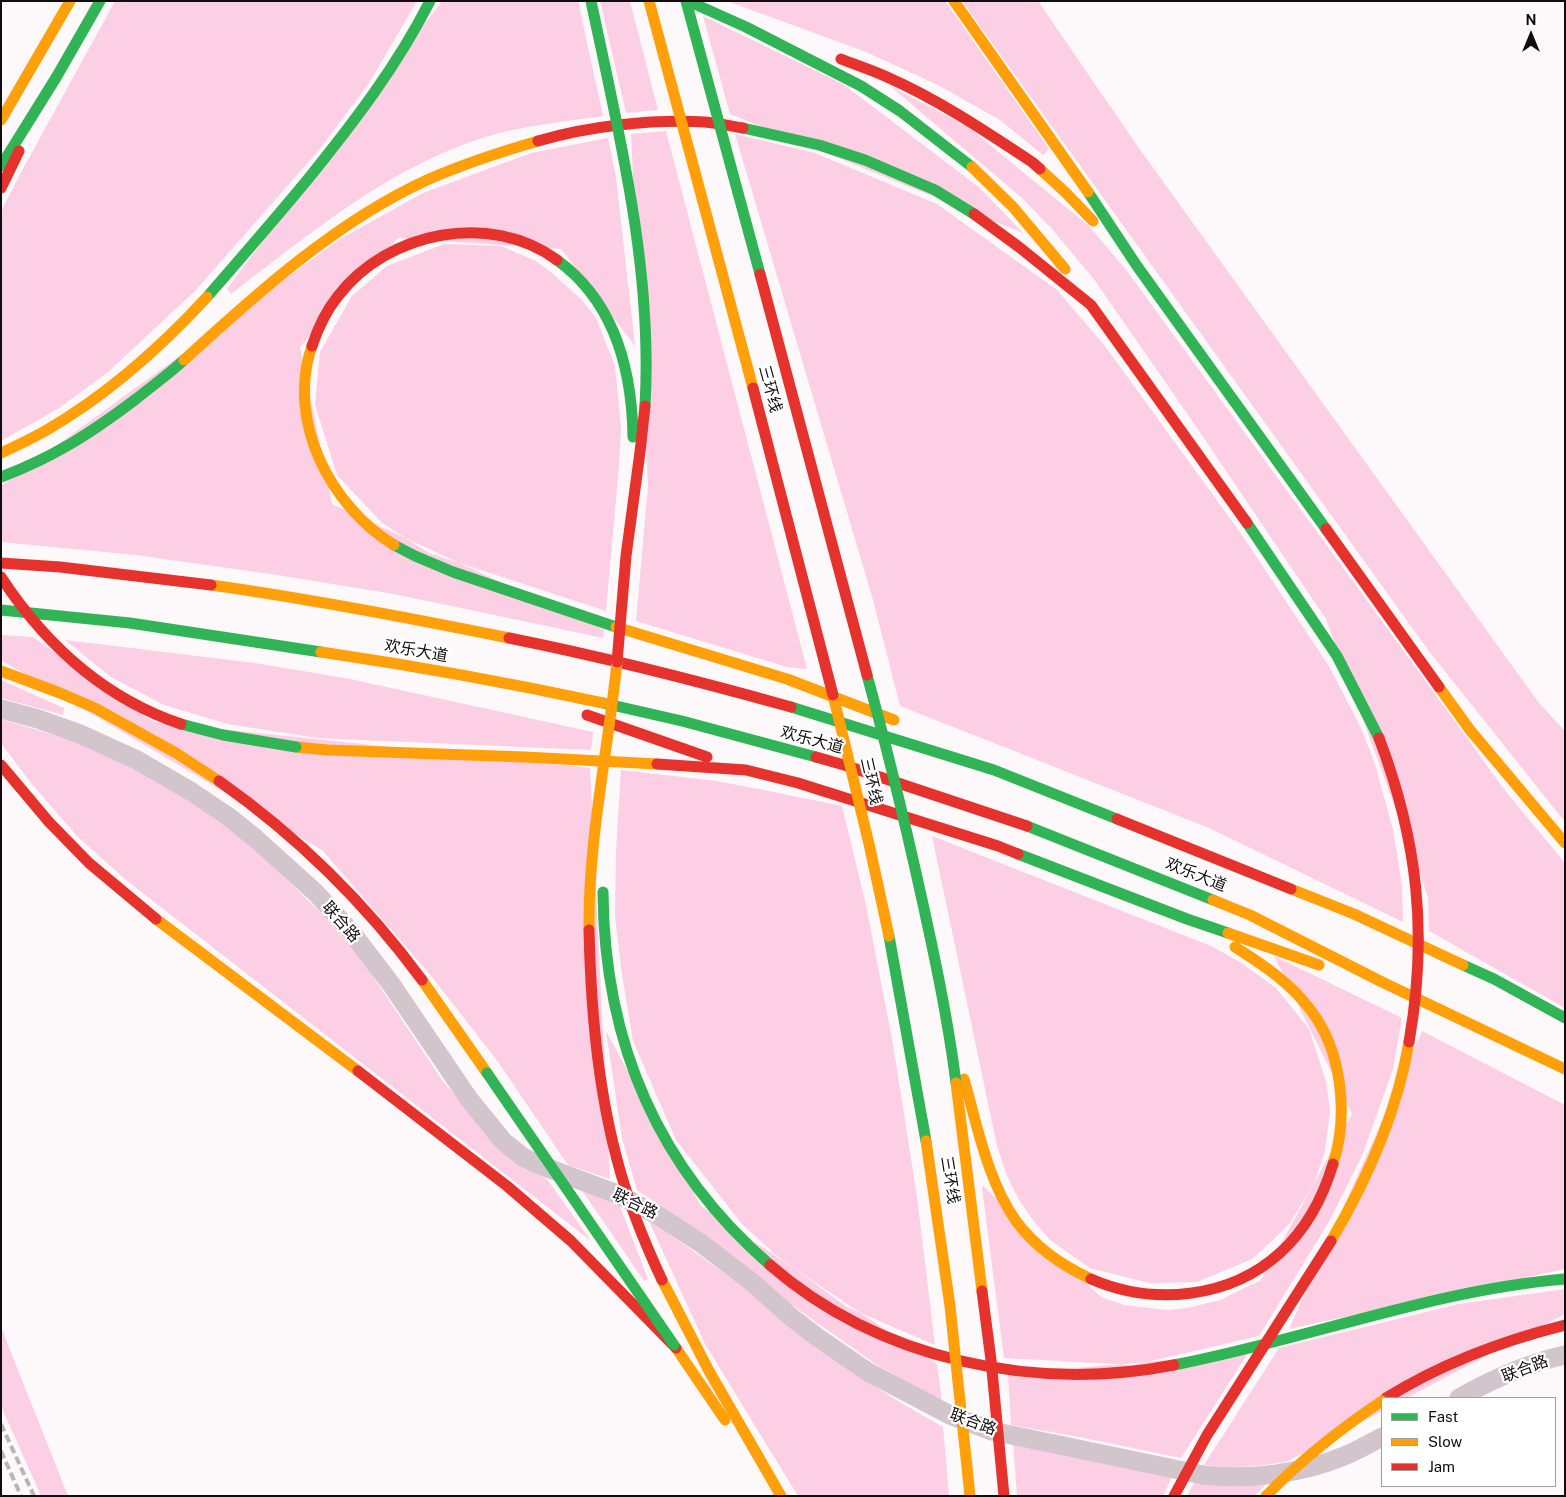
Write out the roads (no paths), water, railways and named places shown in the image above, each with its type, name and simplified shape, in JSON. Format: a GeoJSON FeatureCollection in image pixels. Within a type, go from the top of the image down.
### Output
{"type":"FeatureCollection","features":[{"type":"Feature","properties":{"kind":"highway"},"geometry":{"type":"LineString","coordinates":[[1,120],[70,1]]}},
{"type":"Feature","properties":{"kind":"highway"},"geometry":{"type":"LineString","coordinates":[[1,166],[57,76],[100,1]]}},
{"type":"Feature","properties":{"kind":"highway"},"geometry":{"type":"LineString","coordinates":[[1,453],[74,414],[118,381],[189,316],[234,268],[368,104],[394,66],[418,26],[430,1]]}},
{"type":"Feature","properties":{"kind":"highway"},"geometry":{"type":"LineString","coordinates":[[591,1],[632,202],[645,316],[646,365],[644,422],[634,483],[615,673],[591,874],[590,958],[602,1089],[620,1171],[633,1212],[673,1305],[781,1496]]}},
{"type":"Feature","properties":{"kind":"highway","name":"三环线"},"geometry":{"type":"LineString","coordinates":[[649,1],[709,218],[813,617],[847,748],[882,897],[915,1068],[938,1210],[953,1327],[970,1496]]}},
{"type":"Feature","properties":{"kind":"highway"},"geometry":{"type":"LineString","coordinates":[[687,1],[746,27],[861,86],[900,111],[974,168],[1013,207],[1044,243],[1091,305],[1245,519],[1320,629],[1337,656],[1379,738],[1390,769],[1409,834],[1415,872],[1419,954],[1410,1040],[1394,1107],[1378,1151],[1337,1232],[1285,1316],[1211,1428],[1174,1496]]}},
{"type":"Feature","properties":{"kind":"highway","name":"三环线"},"geometry":{"type":"LineString","coordinates":[[687,1],[886,746],[920,889],[954,1064],[987,1330],[1004,1496]]}},
{"type":"Feature","properties":{"kind":"highway"},"geometry":{"type":"LineString","coordinates":[[954,1],[1078,177],[1137,266],[1470,730],[1565,843]]}},
{"type":"Feature","properties":{"kind":"highway"},"geometry":{"type":"LineString","coordinates":[[746,27],[886,76],[974,123],[1032,162],[1137,266]]}},
{"type":"Feature","properties":{"kind":"highway"},"geometry":{"type":"LineString","coordinates":[[1,188],[57,76]]}},
{"type":"Feature","properties":{"kind":"highway"},"geometry":{"type":"LineString","coordinates":[[1,477],[30,466],[62,450],[103,424],[170,373],[298,261],[370,210],[426,181],[481,158],[545,139],[592,129],[664,121],[707,122],[782,136],[865,160],[935,190],[970,211],[1020,247],[1091,305]]}},
{"type":"Feature","properties":{"kind":"highway"},"geometry":{"type":"LineString","coordinates":[[634,483],[633,412],[623,354],[606,316],[584,284],[552,256],[536,246],[499,234],[461,232],[422,240],[395,251],[372,265],[344,288],[331,305],[309,348],[305,366],[305,407],[312,442],[318,459],[340,496],[380,536],[399,548],[458,574],[541,603],[787,679],[900,723]]}},
{"type":"Feature","properties":{"kind":"highway","name":"欢乐大道"},"geometry":{"type":"LineString","coordinates":[[1,563],[60,567],[262,592],[402,616],[555,647],[722,688],[814,713],[994,770],[1354,914],[1494,979],[1565,1018]]}},
{"type":"Feature","properties":{"kind":"highway"},"geometry":{"type":"LineString","coordinates":[[1,577],[21,606],[58,647],[79,667],[124,698],[152,713],[244,740],[327,750],[534,757],[746,770]]}},
{"type":"Feature","properties":{"kind":"highway","name":"欢乐大道"},"geometry":{"type":"LineString","coordinates":[[1,610],[130,623],[393,663],[548,691],[682,721],[844,765],[1028,826],[1250,915],[1382,982],[1565,1069]]}},
{"type":"Feature","properties":{"kind":"highway"},"geometry":{"type":"LineString","coordinates":[[1,672],[79,701],[130,727],[211,775],[297,843],[366,912],[421,978],[777,1496]]}},
{"type":"Feature","properties":{"kind":"highway"},"geometry":{"type":"LineString","coordinates":[[548,691],[575,710],[746,770],[798,783],[998,846],[1187,919],[1307,961],[1382,982]]}},
{"type":"Feature","properties":{"kind":"highway"},"geometry":{"type":"LineString","coordinates":[[943,743],[994,770]]}},
{"type":"Feature","properties":{"kind":"highway"},"geometry":{"type":"LineString","coordinates":[[1,765],[49,822],[89,863],[164,926],[377,1085],[508,1186],[571,1241],[674,1345]]}},
{"type":"Feature","properties":{"kind":"highway"},"geometry":{"type":"LineString","coordinates":[[602,780],[603,860]]}},
{"type":"Feature","properties":{"kind":"highway"},"geometry":{"type":"LineString","coordinates":[[603,880],[603,925],[608,972],[629,1061],[650,1111],[668,1144],[688,1175],[719,1215],[780,1274],[825,1305],[858,1324],[892,1340],[955,1359],[1020,1371],[1050,1374],[1099,1374],[1159,1368],[1282,1340],[1432,1300],[1507,1285],[1565,1279]]}},
{"type":"Feature","properties":{"kind":"highway"},"geometry":{"type":"LineString","coordinates":[[943,1000],[972,1108],[1000,1191],[1015,1220],[1030,1237],[1050,1255],[1078,1274],[1106,1286],[1135,1293],[1166,1297],[1204,1292],[1251,1273],[1272,1259],[1301,1229],[1319,1200],[1338,1152],[1342,1129],[1340,1085],[1321,1027],[1307,1004],[1284,981],[1236,947],[1187,919]]}},
{"type":"Feature","properties":{"kind":"highway"},"geometry":{"type":"LineString","coordinates":[[1388,1397],[1446,1364],[1534,1332],[1565,1325]]}},
{"type":"Feature","properties":{"kind":"highway"},"geometry":{"type":"LineString","coordinates":[[1266,1496],[1283,1477],[1310,1454],[1381,1402]]}},
{"type":"Feature","properties":{"kind":"street","name":"联合路"},"geometry":{"type":"LineString","coordinates":[[1,709],[38,719],[106,745],[157,771],[228,817],[255,838],[316,893],[352,933],[391,984],[469,1098],[512,1150],[537,1164],[617,1194],[660,1216],[746,1277],[791,1317],[817,1337],[868,1372],[902,1391],[950,1414],[992,1431],[1203,1475],[1232,1477],[1306,1468],[1343,1457],[1381,1438]]}},
{"type":"Feature","properties":{"kind":"street","name":"联合路"},"geometry":{"type":"LineString","coordinates":[[1461,1397],[1526,1367],[1565,1355]]}},
{"type":"Feature","properties":{"kind":"railway"},"geometry":{"type":"LineString","coordinates":[[1,1424],[34,1496]]}},
{"type":"Feature","properties":{"kind":"railway"},"geometry":{"type":"LineString","coordinates":[[1,1451],[21,1496]]}}]}
